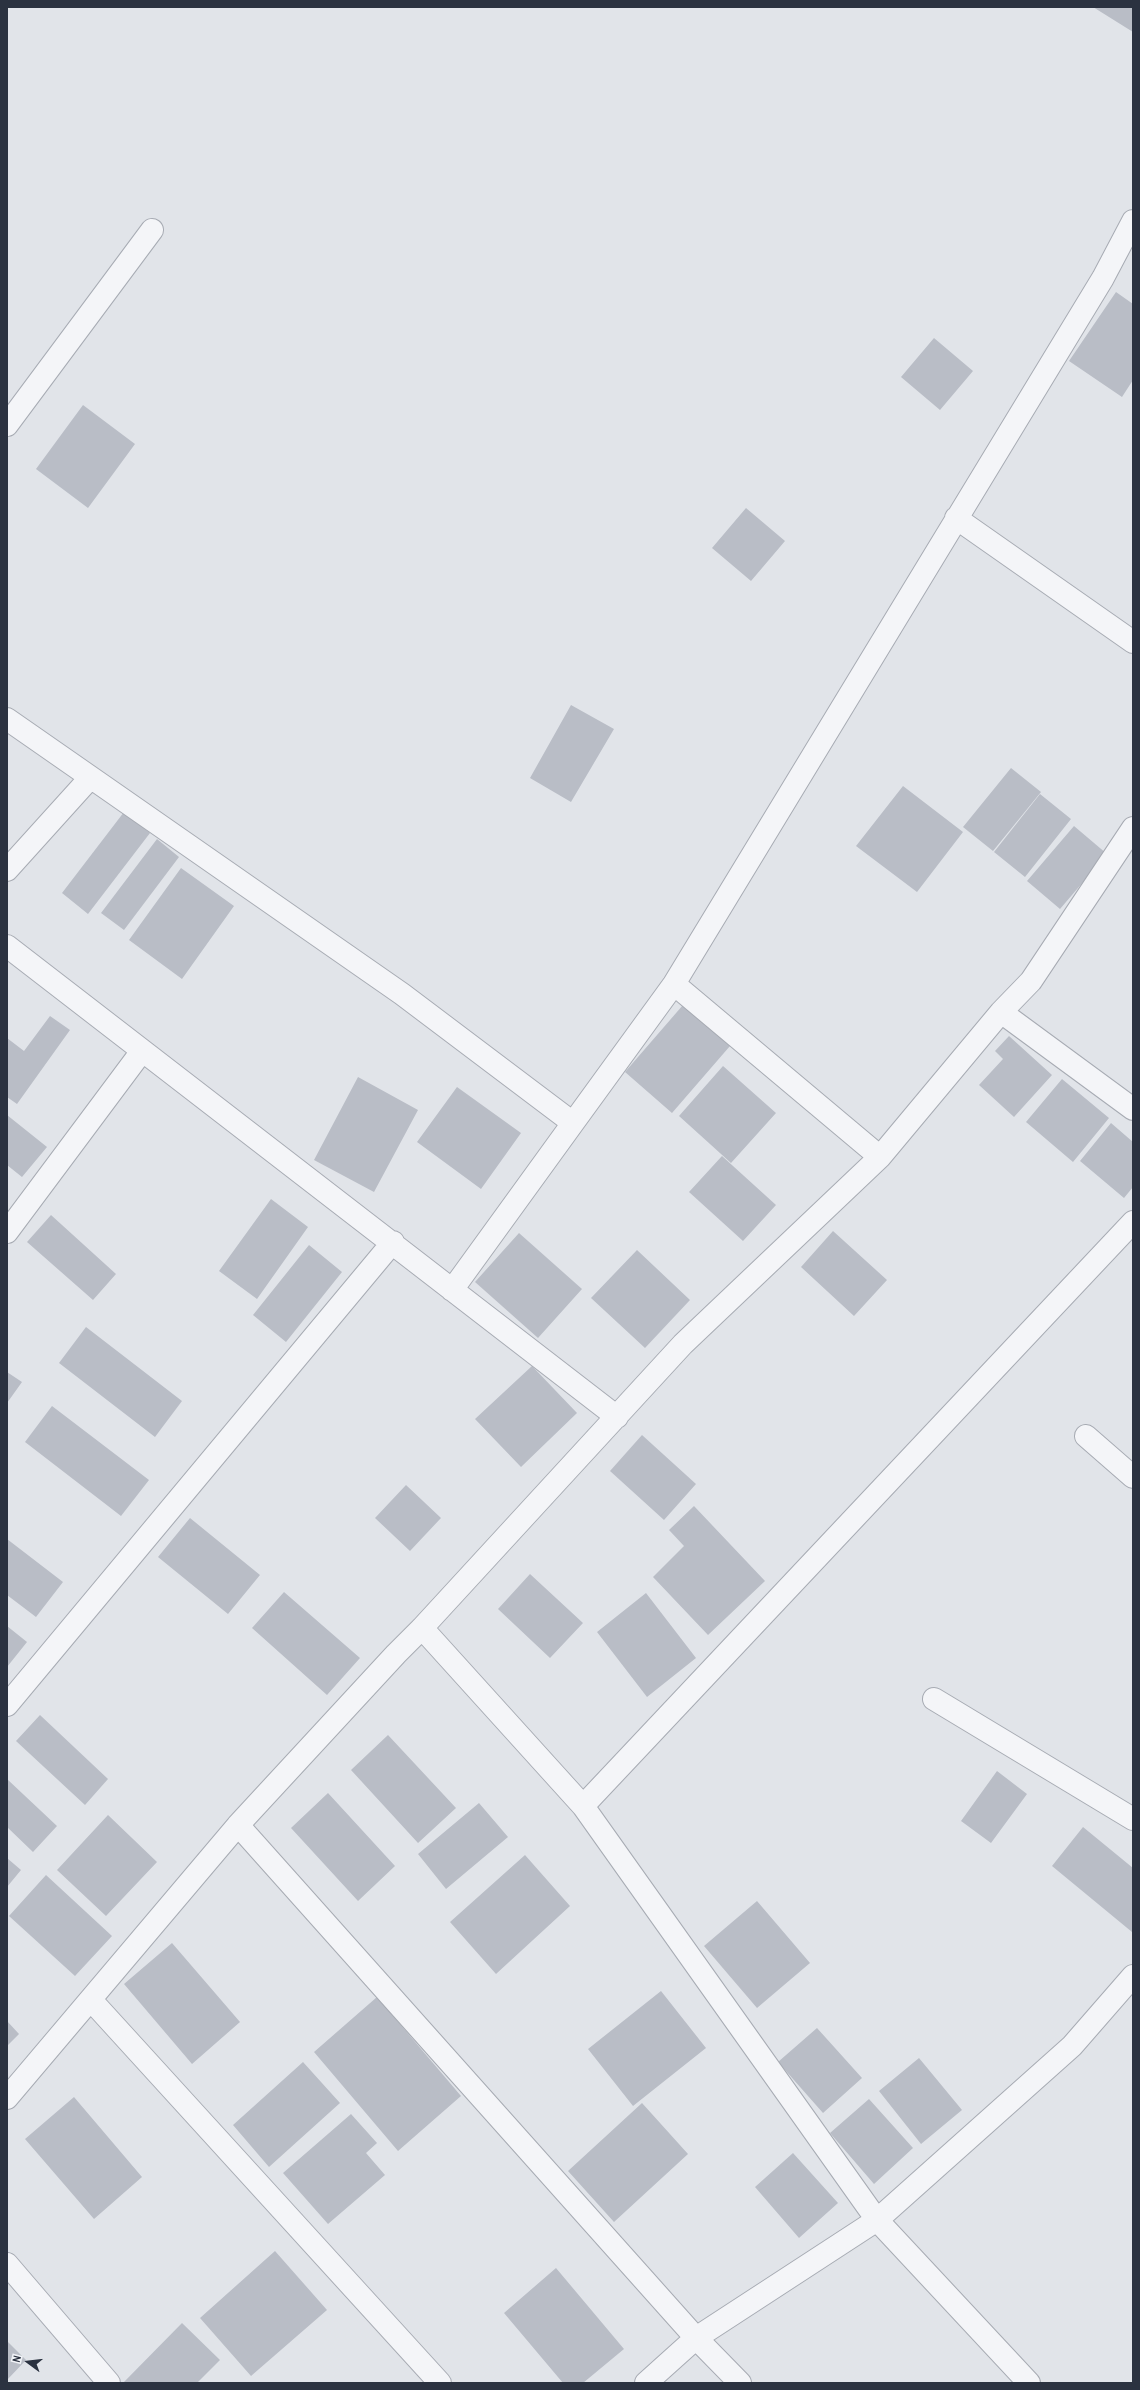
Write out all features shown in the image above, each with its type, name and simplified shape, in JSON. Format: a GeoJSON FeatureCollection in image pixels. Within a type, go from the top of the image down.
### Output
{"type":"FeatureCollection","features":[{"type":"Feature","properties":{"kind":"street"},"geometry":{"type":"LineString","coordinates":[[452,1290],[674,984],[1103,278],[1133,221]]}},
{"type":"Feature","properties":{"kind":"street"},"geometry":{"type":"LineString","coordinates":[[7,425],[152,230]]}},
{"type":"Feature","properties":{"kind":"street"},"geometry":{"type":"LineString","coordinates":[[956,518],[1133,642]]}},
{"type":"Feature","properties":{"kind":"street"},"geometry":{"type":"LineString","coordinates":[[7,719],[402,994],[573,1123]]}},
{"type":"Feature","properties":{"kind":"street"},"geometry":{"type":"LineString","coordinates":[[7,870],[90,778]]}},
{"type":"Feature","properties":{"kind":"street"},"geometry":{"type":"LineString","coordinates":[[7,2098],[238,1825],[396,1654],[422,1628],[684,1344],[880,1157],[1001,1012],[1030,981],[1133,828]]}},
{"type":"Feature","properties":{"kind":"street"},"geometry":{"type":"LineString","coordinates":[[7,946],[393,1242],[452,1290],[617,1417]]}},
{"type":"Feature","properties":{"kind":"street"},"geometry":{"type":"LineString","coordinates":[[674,984],[880,1157]]}},
{"type":"Feature","properties":{"kind":"street"},"geometry":{"type":"LineString","coordinates":[[1001,1012],[1133,1109]]}},
{"type":"Feature","properties":{"kind":"street"},"geometry":{"type":"LineString","coordinates":[[7,1232],[142,1051]]}},
{"type":"Feature","properties":{"kind":"street"},"geometry":{"type":"LineString","coordinates":[[583,1806],[1133,1222]]}},
{"type":"Feature","properties":{"kind":"street"},"geometry":{"type":"LineString","coordinates":[[7,1705],[393,1242]]}},
{"type":"Feature","properties":{"kind":"street"},"geometry":{"type":"LineString","coordinates":[[1086,1436],[1133,1477]]}},
{"type":"Feature","properties":{"kind":"street"},"geometry":{"type":"LineString","coordinates":[[422,1628],[583,1806],[877,2220],[1029,2383]]}},
{"type":"Feature","properties":{"kind":"street"},"geometry":{"type":"LineString","coordinates":[[934,1699],[1133,1819]]}},
{"type":"Feature","properties":{"kind":"street"},"geometry":{"type":"LineString","coordinates":[[238,1825],[696,2338],[740,2383]]}},
{"type":"Feature","properties":{"kind":"street"},"geometry":{"type":"LineString","coordinates":[[646,2383],[696,2338],[877,2220],[1072,2046],[1133,1976]]}},
{"type":"Feature","properties":{"kind":"street"},"geometry":{"type":"LineString","coordinates":[[91,2000],[440,2383]]}},
{"type":"Feature","properties":{"kind":"street"},"geometry":{"type":"LineString","coordinates":[[7,2264],[109,2383]]}},
{"type":"Feature","properties":{"kind":"building"},"geometry":{"type":"Polygon","coordinates":[[[1093,7],[1133,7],[1133,32],[1093,7]]]}},
{"type":"Feature","properties":{"kind":"building"},"geometry":{"type":"Polygon","coordinates":[[[1116,292],[1133,304],[1133,380],[1122,397],[1069,361],[1116,292]]]}},
{"type":"Feature","properties":{"kind":"building"},"geometry":{"type":"Polygon","coordinates":[[[934,338],[973,371],[940,410],[901,377],[934,338]]]}},
{"type":"Feature","properties":{"kind":"building"},"geometry":{"type":"Polygon","coordinates":[[[83,405],[135,444],[88,508],[36,469],[83,405]]]}},
{"type":"Feature","properties":{"kind":"building"},"geometry":{"type":"Polygon","coordinates":[[[746,508],[785,541],[751,581],[712,548],[746,508]]]}},
{"type":"Feature","properties":{"kind":"building"},"geometry":{"type":"Polygon","coordinates":[[[571,705],[614,729],[571,802],[530,778],[571,705]]]}},
{"type":"Feature","properties":{"kind":"building"},"geometry":{"type":"Polygon","coordinates":[[[1011,768],[1041,792],[993,851],[963,827],[1011,768]]]}},
{"type":"Feature","properties":{"kind":"building"},"geometry":{"type":"Polygon","coordinates":[[[903,786],[963,832],[917,892],[856,846],[903,786]]]}},
{"type":"Feature","properties":{"kind":"building"},"geometry":{"type":"Polygon","coordinates":[[[1040,794],[1071,819],[1025,877],[994,852],[1040,794]]]}},
{"type":"Feature","properties":{"kind":"building"},"geometry":{"type":"Polygon","coordinates":[[[124,812],[150,833],[88,914],[62,893],[124,812]]]}},
{"type":"Feature","properties":{"kind":"building"},"geometry":{"type":"Polygon","coordinates":[[[1074,826],[1107,854],[1060,909],[1027,881],[1074,826]]]}},
{"type":"Feature","properties":{"kind":"building"},"geometry":{"type":"Polygon","coordinates":[[[157,839],[179,857],[124,930],[101,913],[157,839]]]}},
{"type":"Feature","properties":{"kind":"building"},"geometry":{"type":"Polygon","coordinates":[[[181,868],[234,906],[182,979],[129,940],[181,868]]]}},
{"type":"Feature","properties":{"kind":"building"},"geometry":{"type":"Polygon","coordinates":[[[683,1005],[730,1046],[672,1113],[625,1072],[683,1005]]]}},
{"type":"Feature","properties":{"kind":"building"},"geometry":{"type":"Polygon","coordinates":[[[50,1016],[70,1030],[17,1104],[7,1097],[7,1038],[24,1051],[50,1016]]]}},
{"type":"Feature","properties":{"kind":"building"},"geometry":{"type":"Polygon","coordinates":[[[1009,1036],[1052,1075],[1014,1117],[979,1085],[1003,1059],[995,1051],[1009,1036]]]}},
{"type":"Feature","properties":{"kind":"building"},"geometry":{"type":"Polygon","coordinates":[[[723,1066],[776,1113],[731,1163],[679,1116],[723,1066]]]}},
{"type":"Feature","properties":{"kind":"building"},"geometry":{"type":"Polygon","coordinates":[[[358,1077],[418,1110],[374,1192],[314,1160],[358,1077]]]}},
{"type":"Feature","properties":{"kind":"building"},"geometry":{"type":"Polygon","coordinates":[[[1062,1079],[1109,1118],[1073,1162],[1026,1122],[1062,1079]]]}},
{"type":"Feature","properties":{"kind":"building"},"geometry":{"type":"Polygon","coordinates":[[[457,1087],[521,1133],[481,1189],[417,1142],[457,1087]]]}},
{"type":"Feature","properties":{"kind":"building"},"geometry":{"type":"Polygon","coordinates":[[[7,1115],[47,1147],[22,1177],[7,1165],[7,1115]]]}},
{"type":"Feature","properties":{"kind":"building"},"geometry":{"type":"Polygon","coordinates":[[[1111,1123],[1133,1142],[1133,1187],[1124,1198],[1080,1161],[1111,1123]]]}},
{"type":"Feature","properties":{"kind":"building"},"geometry":{"type":"Polygon","coordinates":[[[722,1156],[776,1205],[743,1241],[689,1192],[722,1156]]]}},
{"type":"Feature","properties":{"kind":"building"},"geometry":{"type":"Polygon","coordinates":[[[271,1199],[308,1227],[257,1299],[219,1271],[271,1199]]]}},
{"type":"Feature","properties":{"kind":"building"},"geometry":{"type":"Polygon","coordinates":[[[51,1215],[116,1274],[93,1300],[27,1242],[51,1215]]]}},
{"type":"Feature","properties":{"kind":"building"},"geometry":{"type":"Polygon","coordinates":[[[833,1231],[887,1280],[854,1316],[801,1267],[833,1231]]]}},
{"type":"Feature","properties":{"kind":"building"},"geometry":{"type":"Polygon","coordinates":[[[519,1233],[582,1289],[538,1338],[475,1282],[519,1233]]]}},
{"type":"Feature","properties":{"kind":"building"},"geometry":{"type":"Polygon","coordinates":[[[309,1245],[342,1272],[286,1342],[253,1315],[309,1245]]]}},
{"type":"Feature","properties":{"kind":"building"},"geometry":{"type":"Polygon","coordinates":[[[637,1250],[690,1300],[645,1348],[591,1298],[637,1250]]]}},
{"type":"Feature","properties":{"kind":"building"},"geometry":{"type":"Polygon","coordinates":[[[86,1327],[182,1401],[155,1437],[59,1363],[86,1327]]]}},
{"type":"Feature","properties":{"kind":"building"},"geometry":{"type":"Polygon","coordinates":[[[532,1366],[577,1413],[521,1467],[475,1419],[532,1366]]]}},
{"type":"Feature","properties":{"kind":"building"},"geometry":{"type":"Polygon","coordinates":[[[7,1372],[22,1382],[7,1403],[7,1372]]]}},
{"type":"Feature","properties":{"kind":"building"},"geometry":{"type":"Polygon","coordinates":[[[52,1406],[149,1480],[121,1516],[25,1442],[52,1406]]]}},
{"type":"Feature","properties":{"kind":"building"},"geometry":{"type":"Polygon","coordinates":[[[642,1435],[696,1484],[664,1520],[610,1471],[642,1435]]]}},
{"type":"Feature","properties":{"kind":"building"},"geometry":{"type":"Polygon","coordinates":[[[406,1485],[441,1518],[410,1551],[375,1518],[406,1485]]]}},
{"type":"Feature","properties":{"kind":"building"},"geometry":{"type":"Polygon","coordinates":[[[694,1506],[765,1581],[708,1635],[653,1577],[684,1546],[669,1530],[694,1506]]]}},
{"type":"Feature","properties":{"kind":"building"},"geometry":{"type":"Polygon","coordinates":[[[190,1518],[260,1575],[228,1614],[158,1557],[190,1518]]]}},
{"type":"Feature","properties":{"kind":"building"},"geometry":{"type":"Polygon","coordinates":[[[7,1539],[63,1582],[36,1617],[7,1595],[7,1539]]]}},
{"type":"Feature","properties":{"kind":"building"},"geometry":{"type":"Polygon","coordinates":[[[530,1574],[583,1623],[550,1658],[498,1609],[530,1574]]]}},
{"type":"Feature","properties":{"kind":"building"},"geometry":{"type":"Polygon","coordinates":[[[284,1592],[360,1658],[327,1695],[252,1628],[284,1592]]]}},
{"type":"Feature","properties":{"kind":"building"},"geometry":{"type":"Polygon","coordinates":[[[646,1593],[696,1658],[647,1697],[597,1632],[646,1593]]]}},
{"type":"Feature","properties":{"kind":"building"},"geometry":{"type":"Polygon","coordinates":[[[7,1626],[27,1642],[7,1667],[7,1626]]]}},
{"type":"Feature","properties":{"kind":"building"},"geometry":{"type":"Polygon","coordinates":[[[40,1715],[108,1779],[85,1805],[16,1741],[40,1715]]]}},
{"type":"Feature","properties":{"kind":"building"},"geometry":{"type":"Polygon","coordinates":[[[388,1735],[456,1808],[418,1843],[351,1770],[388,1735]]]}},
{"type":"Feature","properties":{"kind":"building"},"geometry":{"type":"Polygon","coordinates":[[[997,1771],[1027,1794],[991,1843],[961,1821],[997,1771]]]}},
{"type":"Feature","properties":{"kind":"building"},"geometry":{"type":"Polygon","coordinates":[[[7,1779],[57,1826],[33,1852],[7,1827],[7,1779]]]}},
{"type":"Feature","properties":{"kind":"building"},"geometry":{"type":"Polygon","coordinates":[[[328,1793],[395,1866],[358,1901],[291,1828],[328,1793]]]}},
{"type":"Feature","properties":{"kind":"building"},"geometry":{"type":"Polygon","coordinates":[[[479,1803],[508,1837],[446,1889],[418,1854],[479,1803]]]}},
{"type":"Feature","properties":{"kind":"building"},"geometry":{"type":"Polygon","coordinates":[[[108,1815],[157,1862],[106,1916],[57,1870],[108,1815]]]}},
{"type":"Feature","properties":{"kind":"building"},"geometry":{"type":"Polygon","coordinates":[[[1083,1827],[1133,1868],[1132,1932],[1052,1866],[1083,1827]]]}},
{"type":"Feature","properties":{"kind":"building"},"geometry":{"type":"Polygon","coordinates":[[[525,1855],[570,1906],[496,1974],[450,1922],[525,1855]]]}},
{"type":"Feature","properties":{"kind":"building"},"geometry":{"type":"Polygon","coordinates":[[[7,1858],[21,1870],[7,1887],[7,1858]]]}},
{"type":"Feature","properties":{"kind":"building"},"geometry":{"type":"Polygon","coordinates":[[[46,1875],[112,1936],[75,1976],[9,1916],[46,1875]]]}},
{"type":"Feature","properties":{"kind":"building"},"geometry":{"type":"Polygon","coordinates":[[[757,1901],[810,1963],[757,2008],[704,1946],[757,1901]]]}},
{"type":"Feature","properties":{"kind":"building"},"geometry":{"type":"Polygon","coordinates":[[[172,1943],[240,2022],[192,2064],[124,1984],[172,1943]]]}},
{"type":"Feature","properties":{"kind":"building"},"geometry":{"type":"Polygon","coordinates":[[[661,1991],[706,2048],[633,2106],[588,2049],[661,1991]]]}},
{"type":"Feature","properties":{"kind":"building"},"geometry":{"type":"Polygon","coordinates":[[[377,1997],[461,2096],[398,2151],[314,2052],[377,1997]]]}},
{"type":"Feature","properties":{"kind":"building"},"geometry":{"type":"Polygon","coordinates":[[[7,2021],[19,2034],[7,2046],[7,2021]]]}},
{"type":"Feature","properties":{"kind":"building"},"geometry":{"type":"Polygon","coordinates":[[[817,2028],[862,2078],[823,2113],[778,2062],[817,2028]]]}},
{"type":"Feature","properties":{"kind":"building"},"geometry":{"type":"Polygon","coordinates":[[[919,2058],[962,2110],[921,2144],[879,2091],[919,2058]]]}},
{"type":"Feature","properties":{"kind":"building"},"geometry":{"type":"Polygon","coordinates":[[[303,2062],[340,2103],[269,2167],[233,2125],[303,2062]]]}},
{"type":"Feature","properties":{"kind":"building"},"geometry":{"type":"Polygon","coordinates":[[[74,2097],[142,2177],[94,2219],[25,2139],[74,2097]]]}},
{"type":"Feature","properties":{"kind":"building"},"geometry":{"type":"Polygon","coordinates":[[[869,2099],[913,2148],[874,2184],[830,2133],[869,2099]]]}},
{"type":"Feature","properties":{"kind":"building"},"geometry":{"type":"Polygon","coordinates":[[[642,2103],[688,2154],[614,2222],[568,2171],[642,2103]]]}},
{"type":"Feature","properties":{"kind":"building"},"geometry":{"type":"Polygon","coordinates":[[[351,2114],[377,2143],[366,2153],[385,2175],[328,2224],[283,2173],[351,2114]]]}},
{"type":"Feature","properties":{"kind":"building"},"geometry":{"type":"Polygon","coordinates":[[[793,2153],[838,2203],[799,2238],[755,2187],[793,2153]]]}},
{"type":"Feature","properties":{"kind":"building"},"geometry":{"type":"Polygon","coordinates":[[[275,2251],[327,2310],[251,2376],[200,2318],[275,2251]]]}},
{"type":"Feature","properties":{"kind":"building"},"geometry":{"type":"Polygon","coordinates":[[[556,2268],[624,2349],[583,2383],[563,2383],[504,2313],[556,2268]]]}},
{"type":"Feature","properties":{"kind":"building"},"geometry":{"type":"Polygon","coordinates":[[[182,2323],[220,2360],[197,2383],[123,2383],[182,2323]]]}},
{"type":"Feature","properties":{"kind":"building"},"geometry":{"type":"Polygon","coordinates":[[[7,2341],[26,2360],[7,2380],[7,2341]]]}}]}
